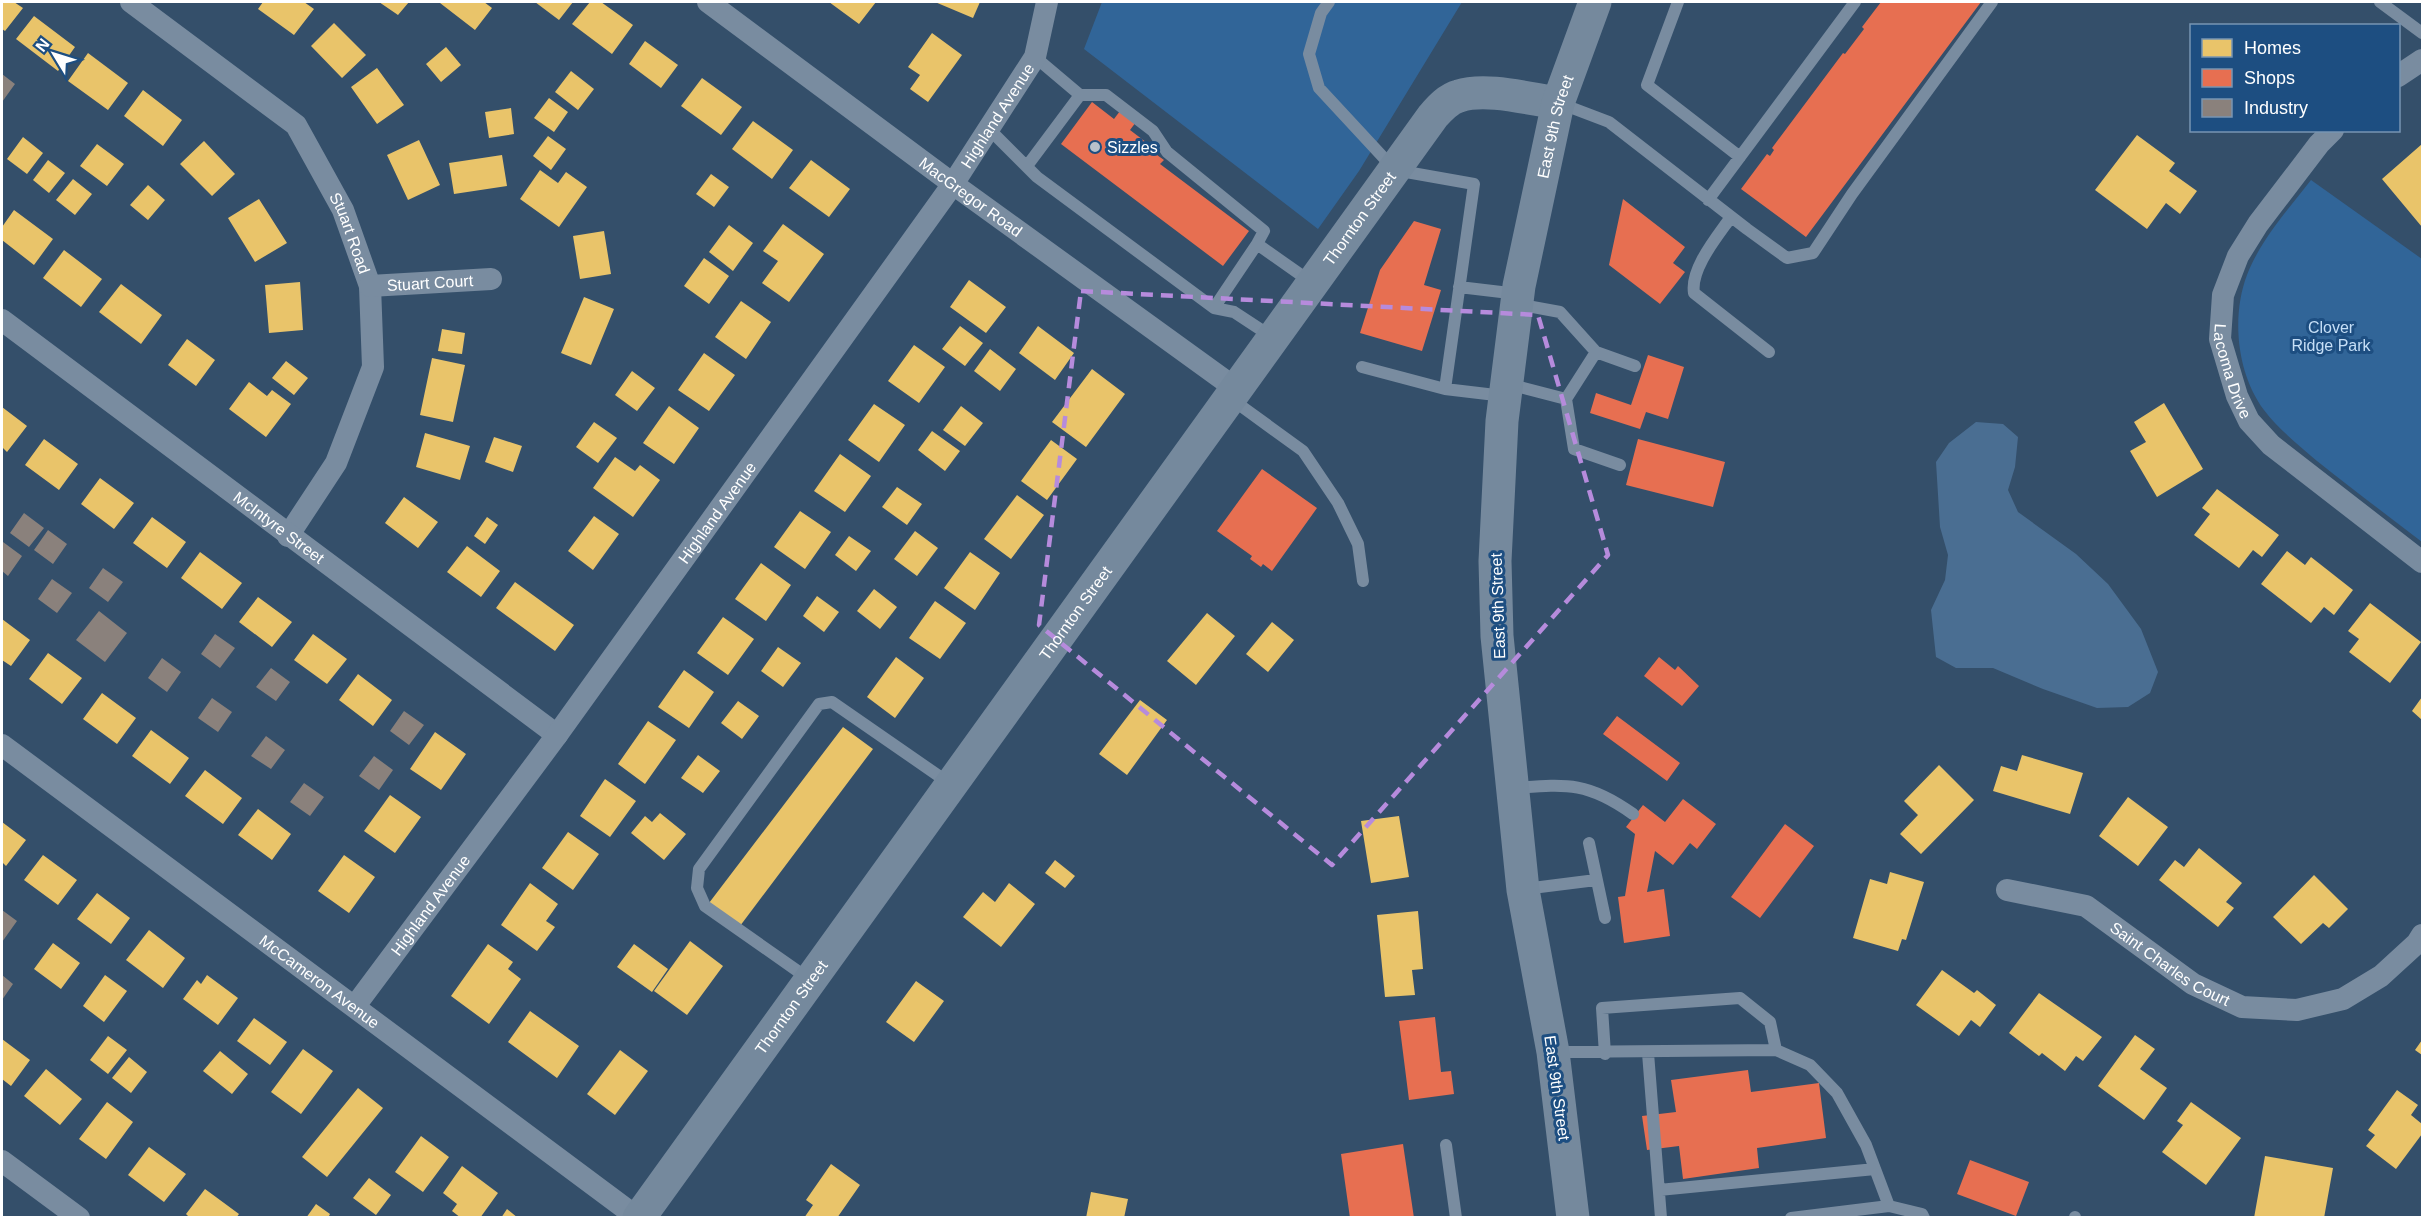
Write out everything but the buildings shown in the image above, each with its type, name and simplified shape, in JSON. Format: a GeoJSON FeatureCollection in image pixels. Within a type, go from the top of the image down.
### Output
{"type":"FeatureCollection","features":[{"type":"Feature","properties":{"kind":"street","name":"Stuart Road"},"geometry":{"type":"LineString","coordinates":[[131,2],[296,125],[343,210],[370,286],[373,366],[336,463],[288,536]]}},
{"type":"Feature","properties":{"kind":"street","name":"MacGregor Road"},"geometry":{"type":"LineString","coordinates":[[708,2],[1232,393]]}},
{"type":"Feature","properties":{"kind":"street","name":"Highland Avenue"},"geometry":{"type":"LineString","coordinates":[[355,1006],[557,735],[953,184],[1035,57],[1047,2]]}},
{"type":"Feature","properties":{"kind":"street","name":"East 9th Street"},"geometry":{"type":"LineString","coordinates":[[1574,1218],[1553,1052],[1523,890],[1497,636],[1495,561],[1502,420],[1517,299],[1558,103],[1594,2]]}},
{"type":"Feature","properties":{"kind":"street"},"geometry":{"type":"LineString","coordinates":[[2400,75],[2422,60]]}},
{"type":"Feature","properties":{"kind":"street","name":"Thornton Street"},"geometry":{"type":"LineString","coordinates":[[638,1218],[1433,116],[1446,103],[1459,96],[1481,93],[1558,103]]}},
{"type":"Feature","properties":{"kind":"street","name":"Lacoma Drive"},"geometry":{"type":"LineString","coordinates":[[2331,132],[2319,144],[2258,224],[2238,256],[2223,295],[2220,339],[2237,396],[2249,421],[2271,445],[2422,562]]}},
{"type":"Feature","properties":{"kind":"street","name":"Stuart Court"},"geometry":{"type":"LineString","coordinates":[[370,286],[491,279]]}},
{"type":"Feature","properties":{"kind":"street","name":"McIntyre Street"},"geometry":{"type":"LineString","coordinates":[[2,320],[557,735]]}},
{"type":"Feature","properties":{"kind":"street","name":"McCameron Avenue"},"geometry":{"type":"LineString","coordinates":[[2,745],[638,1218]]}},
{"type":"Feature","properties":{"kind":"street","name":"Saint Charles Court"},"geometry":{"type":"LineString","coordinates":[[2007,890],[2086,906],[2193,984],[2242,1007],[2297,1010],[2343,999],[2381,976],[2417,943],[2422,935]]}},
{"type":"Feature","properties":{"kind":"street"},"geometry":{"type":"LineString","coordinates":[[2,1161],[79,1218]]}},
{"type":"Feature","properties":{"kind":"lane"},"geometry":{"type":"LineString","coordinates":[[1329,2],[1321,13],[1309,54],[1319,88],[1395,170],[1474,184],[1445,389]]}},
{"type":"Feature","properties":{"kind":"lane"},"geometry":{"type":"LineString","coordinates":[[1678,2],[1647,85],[1740,157]]}},
{"type":"Feature","properties":{"kind":"lane"},"geometry":{"type":"LineString","coordinates":[[1708,200],[1855,2]]}},
{"type":"Feature","properties":{"kind":"lane"},"geometry":{"type":"LineString","coordinates":[[1558,103],[1609,122],[1731,218],[1787,258],[1813,253],[1859,184],[1992,2]]}},
{"type":"Feature","properties":{"kind":"lane"},"geometry":{"type":"LineString","coordinates":[[2380,2],[2422,33]]}},
{"type":"Feature","properties":{"kind":"lane"},"geometry":{"type":"LineString","coordinates":[[1035,57],[1080,95],[1106,95],[1153,131],[1167,152],[1264,231],[1214,308]]}},
{"type":"Feature","properties":{"kind":"lane"},"geometry":{"type":"LineString","coordinates":[[1027,166],[1080,95]]}},
{"type":"Feature","properties":{"kind":"lane"},"geometry":{"type":"LineString","coordinates":[[988,128],[1037,177],[1214,308],[1234,312],[1272,337]]}},
{"type":"Feature","properties":{"kind":"lane"},"geometry":{"type":"LineString","coordinates":[[1731,218],[1711,246],[1692,281],[1694,293],[1769,352]]}},
{"type":"Feature","properties":{"kind":"lane"},"geometry":{"type":"LineString","coordinates":[[1257,244],[1312,282]]}},
{"type":"Feature","properties":{"kind":"lane"},"geometry":{"type":"LineString","coordinates":[[1460,287],[1517,299],[1560,312],[1596,352],[1635,366]]}},
{"type":"Feature","properties":{"kind":"lane"},"geometry":{"type":"LineString","coordinates":[[1596,352],[1566,399],[1574,449],[1620,465]]}},
{"type":"Feature","properties":{"kind":"lane"},"geometry":{"type":"LineString","coordinates":[[1362,367],[1445,389],[1506,390],[1566,399]]}},
{"type":"Feature","properties":{"kind":"lane"},"geometry":{"type":"LineString","coordinates":[[1232,393],[1303,451],[1338,503],[1358,544],[1363,581]]}},
{"type":"Feature","properties":{"kind":"lane"},"geometry":{"type":"LineString","coordinates":[[810,980],[705,906],[697,888],[699,869],[819,705],[832,702],[951,784]]}},
{"type":"Feature","properties":{"kind":"lane"},"geometry":{"type":"LineString","coordinates":[[1511,788],[1580,786],[1611,798],[1633,814]]}},
{"type":"Feature","properties":{"kind":"lane"},"geometry":{"type":"LineString","coordinates":[[1589,843],[1605,918]]}},
{"type":"Feature","properties":{"kind":"lane"},"geometry":{"type":"LineString","coordinates":[[1523,890],[1596,880]]}},
{"type":"Feature","properties":{"kind":"lane"},"geometry":{"type":"LineString","coordinates":[[1605,1053],[1602,1008],[1740,998],[1770,1022],[1776,1050]]}},
{"type":"Feature","properties":{"kind":"lane"},"geometry":{"type":"LineString","coordinates":[[1553,1052],[1648,1053],[1776,1050],[1810,1065],[1837,1093],[1866,1145],[1889,1206]]}},
{"type":"Feature","properties":{"kind":"lane"},"geometry":{"type":"LineString","coordinates":[[1648,1053],[1661,1218]]}},
{"type":"Feature","properties":{"kind":"lane"},"geometry":{"type":"LineString","coordinates":[[1446,1145],[1456,1218]]}},
{"type":"Feature","properties":{"kind":"lane"},"geometry":{"type":"LineString","coordinates":[[1659,1190],[1875,1169]]}},
{"type":"Feature","properties":{"kind":"lane"},"geometry":{"type":"LineString","coordinates":[[1791,1218],[1889,1206],[1922,1214],[1924,1218]]}},
{"type":"Feature","properties":{"kind":"highlighted area"},"geometry":{"type":"Polygon","coordinates":[[[1081,291],[1538,315],[1608,555],[1332,865],[1039,625],[1081,291]]]}},
{"type":"Feature","properties":{"kind":"green space"},"geometry":{"type":"Polygon","coordinates":[[[1102,2],[1462,2],[1359,171],[1318,229],[1084,49],[1102,2]]]}},
{"type":"Feature","properties":{"kind":"green space","name":"Clover Ridge Park"},"geometry":{"type":"Polygon","coordinates":[[[2311,180],[2422,259],[2422,542],[2317,461],[2283,431],[2264,410],[2248,380],[2239,345],[2238,327],[2242,291],[2247,275],[2267,237],[2311,180]]]}},
{"type":"Feature","properties":{"kind":"shaded area"},"geometry":{"type":"Polygon","coordinates":[[[1976,422],[2003,424],[2018,437],[2015,467],[2008,490],[2018,512],[2076,554],[2108,584],[2141,629],[2158,672],[2150,693],[2128,707],[2097,708],[1993,668],[1956,668],[1936,657],[1931,610],[1945,580],[1948,555],[1940,527],[1936,462],[1949,443],[1976,422]]]}},
{"type":"Feature","properties":{"kind":"place","name":"Sizzles"},"geometry":{"type":"Point","coordinates":[1095,147]}}]}
